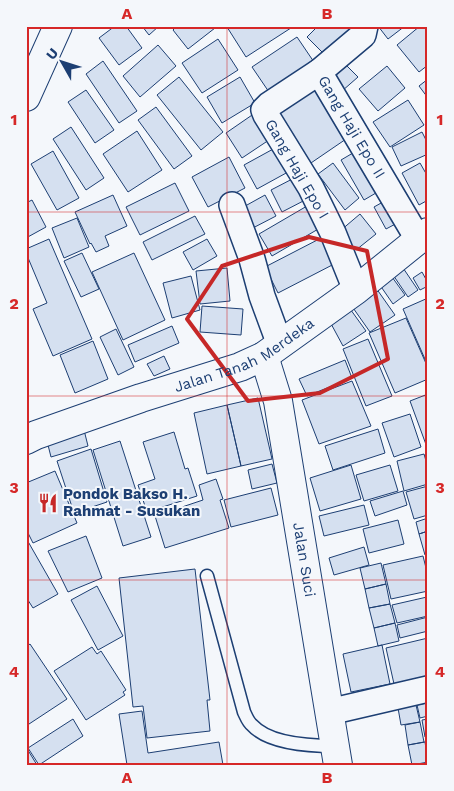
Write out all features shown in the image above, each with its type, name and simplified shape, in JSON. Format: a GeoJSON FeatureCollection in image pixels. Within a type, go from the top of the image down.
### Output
{"type":"FeatureCollection","features":[{"type":"Feature","properties":{"kind":"street"},"geometry":{"type":"LineString","coordinates":[[26,97],[58,26]]}},
{"type":"Feature","properties":{"kind":"street","name":"Gang Haji Epo II"},"geometry":{"type":"LineString","coordinates":[[365,26],[363,36],[319,72],[423,236]]}},
{"type":"Feature","properties":{"kind":"street","name":"Gang Haji Epo I"},"geometry":{"type":"LineString","coordinates":[[319,72],[264,110],[311,188],[333,233],[356,290]]}},
{"type":"Feature","properties":{"kind":"street"},"geometry":{"type":"LineString","coordinates":[[232,205],[252,259],[262,296],[272,351]]}},
{"type":"Feature","properties":{"kind":"street","name":"Jalan Tanah Merdeka"},"geometry":{"type":"LineString","coordinates":[[29,435],[240,367],[272,351],[356,290],[423,236]]}},
{"type":"Feature","properties":{"kind":"street","name":"Jalan Suci"},"geometry":{"type":"LineString","coordinates":[[272,351],[278,401],[337,756]]}},
{"type":"Feature","properties":{"kind":"street"},"geometry":{"type":"LineString","coordinates":[[329,712],[428,689]]}},
{"type":"Feature","properties":{"kind":"lane"},"geometry":{"type":"LineString","coordinates":[[207,576],[244,712],[251,724],[259,732],[267,736],[314,746],[337,756]]}},
{"type":"Feature","properties":{"kind":"highlighted area"},"geometry":{"type":"Polygon","coordinates":[[[309,237],[367,251],[388,359],[320,393],[248,401],[187,319],[222,266],[309,237]]]}},
{"type":"Feature","properties":{"kind":"building"},"geometry":{"type":"Polygon","coordinates":[[[115,26],[126,26],[142,48],[119,65],[99,38],[115,26]]]}},
{"type":"Feature","properties":{"kind":"building"},"geometry":{"type":"Polygon","coordinates":[[[142,26],[159,26],[149,35],[142,26]]]}},
{"type":"Feature","properties":{"kind":"building"},"geometry":{"type":"Polygon","coordinates":[[[177,26],[214,26],[215,28],[188,49],[173,30],[177,26]]]}},
{"type":"Feature","properties":{"kind":"building"},"geometry":{"type":"Polygon","coordinates":[[[294,26],[246,57],[227,27],[294,26]]]}},
{"type":"Feature","properties":{"kind":"building"},"geometry":{"type":"Polygon","coordinates":[[[318,26],[348,26],[355,33],[329,59],[307,37],[318,26]]]}},
{"type":"Feature","properties":{"kind":"building"},"geometry":{"type":"Polygon","coordinates":[[[378,26],[405,26],[388,39],[378,26]]]}},
{"type":"Feature","properties":{"kind":"building"},"geometry":{"type":"Polygon","coordinates":[[[420,26],[428,26],[428,65],[419,72],[397,45],[420,26]]]}},
{"type":"Feature","properties":{"kind":"building"},"geometry":{"type":"Polygon","coordinates":[[[297,37],[316,65],[271,95],[252,67],[297,37]]]}},
{"type":"Feature","properties":{"kind":"building"},"geometry":{"type":"Polygon","coordinates":[[[218,39],[238,70],[202,93],[182,63],[218,39]]]}},
{"type":"Feature","properties":{"kind":"building"},"geometry":{"type":"Polygon","coordinates":[[[158,45],[176,66],[140,97],[123,76],[158,45]]]}},
{"type":"Feature","properties":{"kind":"building"},"geometry":{"type":"Polygon","coordinates":[[[103,61],[137,111],[119,123],[86,74],[103,61]]]}},
{"type":"Feature","properties":{"kind":"building"},"geometry":{"type":"Polygon","coordinates":[[[343,62],[358,77],[342,91],[328,76],[343,62]]]}},
{"type":"Feature","properties":{"kind":"building"},"geometry":{"type":"Polygon","coordinates":[[[387,66],[405,88],[378,111],[359,89],[387,66]]]}},
{"type":"Feature","properties":{"kind":"building"},"geometry":{"type":"Polygon","coordinates":[[[179,77],[223,132],[201,150],[157,95],[179,77]]]}},
{"type":"Feature","properties":{"kind":"building"},"geometry":{"type":"Polygon","coordinates":[[[240,77],[255,103],[222,123],[207,97],[240,77]]]}},
{"type":"Feature","properties":{"kind":"building"},"geometry":{"type":"Polygon","coordinates":[[[428,79],[428,98],[419,86],[428,79]]]}},
{"type":"Feature","properties":{"kind":"building"},"geometry":{"type":"Polygon","coordinates":[[[314,85],[349,137],[308,165],[273,112],[314,85]]]}},
{"type":"Feature","properties":{"kind":"building"},"geometry":{"type":"Polygon","coordinates":[[[86,90],[114,130],[95,143],[68,102],[86,90]]]}},
{"type":"Feature","properties":{"kind":"building"},"geometry":{"type":"Polygon","coordinates":[[[408,100],[424,125],[390,147],[373,122],[408,100]]]}},
{"type":"Feature","properties":{"kind":"building"},"geometry":{"type":"Polygon","coordinates":[[[156,107],[192,156],[174,169],[138,120],[156,107]]]}},
{"type":"Feature","properties":{"kind":"building"},"geometry":{"type":"Polygon","coordinates":[[[255,113],[272,138],[242,158],[226,133],[255,113]]]}},
{"type":"Feature","properties":{"kind":"building"},"geometry":{"type":"Polygon","coordinates":[[[71,127],[104,178],[86,190],[53,139],[71,127]]]}},
{"type":"Feature","properties":{"kind":"building"},"geometry":{"type":"Polygon","coordinates":[[[137,131],[162,170],[128,192],[103,154],[137,131]]]}},
{"type":"Feature","properties":{"kind":"building"},"geometry":{"type":"Polygon","coordinates":[[[422,132],[428,144],[428,154],[401,166],[392,147],[422,132]]]}},
{"type":"Feature","properties":{"kind":"building"},"geometry":{"type":"Polygon","coordinates":[[[275,148],[288,172],[257,189],[244,165],[275,148]]]}},
{"type":"Feature","properties":{"kind":"building"},"geometry":{"type":"Polygon","coordinates":[[[358,150],[381,190],[364,200],[341,160],[358,150]]]}},
{"type":"Feature","properties":{"kind":"building"},"geometry":{"type":"Polygon","coordinates":[[[53,151],[79,198],[57,210],[31,164],[53,151]]]}},
{"type":"Feature","properties":{"kind":"building"},"geometry":{"type":"Polygon","coordinates":[[[229,157],[245,188],[208,207],[192,177],[229,157]]]}},
{"type":"Feature","properties":{"kind":"building"},"geometry":{"type":"Polygon","coordinates":[[[333,163],[359,198],[345,210],[318,174],[333,163]]]}},
{"type":"Feature","properties":{"kind":"building"},"geometry":{"type":"Polygon","coordinates":[[[420,163],[428,177],[428,200],[419,205],[402,173],[420,163]]]}},
{"type":"Feature","properties":{"kind":"building"},"geometry":{"type":"Polygon","coordinates":[[[298,176],[309,198],[282,212],[271,190],[298,176]]]}},
{"type":"Feature","properties":{"kind":"building"},"geometry":{"type":"Polygon","coordinates":[[[175,183],[189,211],[140,235],[126,207],[175,183]]]}},
{"type":"Feature","properties":{"kind":"building"},"geometry":{"type":"Polygon","coordinates":[[[113,195],[127,226],[105,236],[109,246],[96,252],[90,244],[75,212],[113,195]]]}},
{"type":"Feature","properties":{"kind":"building"},"geometry":{"type":"Polygon","coordinates":[[[265,195],[276,216],[249,230],[238,210],[265,195]]]}},
{"type":"Feature","properties":{"kind":"building"},"geometry":{"type":"Polygon","coordinates":[[[390,198],[403,220],[386,229],[374,207],[390,198]]]}},
{"type":"Feature","properties":{"kind":"building"},"geometry":{"type":"Polygon","coordinates":[[[32,200],[46,227],[26,238],[26,203],[32,200]]]}},
{"type":"Feature","properties":{"kind":"building"},"geometry":{"type":"Polygon","coordinates":[[[307,206],[320,228],[272,256],[259,234],[307,206]]]}},
{"type":"Feature","properties":{"kind":"building"},"geometry":{"type":"Polygon","coordinates":[[[360,214],[376,234],[356,250],[340,231],[360,214]]]}},
{"type":"Feature","properties":{"kind":"building"},"geometry":{"type":"Polygon","coordinates":[[[195,216],[205,234],[152,260],[143,242],[195,216]]]}},
{"type":"Feature","properties":{"kind":"building"},"geometry":{"type":"Polygon","coordinates":[[[77,218],[89,247],[64,258],[52,228],[77,218]]]}},
{"type":"Feature","properties":{"kind":"building"},"geometry":{"type":"Polygon","coordinates":[[[325,236],[338,262],[278,293],[265,267],[325,236]]]}},
{"type":"Feature","properties":{"kind":"building"},"geometry":{"type":"Polygon","coordinates":[[[49,239],[92,339],[53,356],[33,309],[47,303],[26,253],[26,249],[49,239]]]}},
{"type":"Feature","properties":{"kind":"building"},"geometry":{"type":"Polygon","coordinates":[[[207,239],[217,256],[193,270],[183,252],[207,239]]]}},
{"type":"Feature","properties":{"kind":"building"},"geometry":{"type":"Polygon","coordinates":[[[82,253],[99,289],[81,297],[64,261],[82,253]]]}},
{"type":"Feature","properties":{"kind":"building"},"geometry":{"type":"Polygon","coordinates":[[[134,253],[165,320],[123,340],[92,272],[134,253]]]}},
{"type":"Feature","properties":{"kind":"building"},"geometry":{"type":"Polygon","coordinates":[[[399,262],[418,290],[408,297],[389,269],[399,262]]]}},
{"type":"Feature","properties":{"kind":"building"},"geometry":{"type":"Polygon","coordinates":[[[227,268],[230,301],[200,304],[196,271],[227,268]]]}},
{"type":"Feature","properties":{"kind":"building"},"geometry":{"type":"Polygon","coordinates":[[[387,270],[405,295],[393,304],[375,278],[387,270]]]}},
{"type":"Feature","properties":{"kind":"building"},"geometry":{"type":"Polygon","coordinates":[[[422,272],[428,286],[420,290],[413,278],[422,272]]]}},
{"type":"Feature","properties":{"kind":"building"},"geometry":{"type":"Polygon","coordinates":[[[191,276],[200,310],[172,318],[163,283],[191,276]]]}},
{"type":"Feature","properties":{"kind":"building"},"geometry":{"type":"Polygon","coordinates":[[[376,288],[395,315],[370,332],[351,305],[376,288]]]}},
{"type":"Feature","properties":{"kind":"building"},"geometry":{"type":"Polygon","coordinates":[[[428,298],[428,366],[403,309],[428,298]]]}},
{"type":"Feature","properties":{"kind":"building"},"geometry":{"type":"Polygon","coordinates":[[[202,306],[243,309],[241,335],[200,332],[202,306]]]}},
{"type":"Feature","properties":{"kind":"building"},"geometry":{"type":"Polygon","coordinates":[[[348,306],[366,331],[343,346],[329,320],[348,306]]]}},
{"type":"Feature","properties":{"kind":"building"},"geometry":{"type":"Polygon","coordinates":[[[406,318],[428,368],[428,379],[395,393],[369,333],[406,318]]]}},
{"type":"Feature","properties":{"kind":"building"},"geometry":{"type":"Polygon","coordinates":[[[172,326],[179,343],[135,362],[128,345],[172,326]]]}},
{"type":"Feature","properties":{"kind":"building"},"geometry":{"type":"Polygon","coordinates":[[[116,329],[134,367],[118,375],[100,337],[116,329]]]}},
{"type":"Feature","properties":{"kind":"building"},"geometry":{"type":"Polygon","coordinates":[[[368,339],[392,396],[366,406],[343,349],[368,339]]]}},
{"type":"Feature","properties":{"kind":"building"},"geometry":{"type":"Polygon","coordinates":[[[93,341],[108,379],[75,393],[60,355],[93,341]]]}},
{"type":"Feature","properties":{"kind":"building"},"geometry":{"type":"Polygon","coordinates":[[[164,356],[170,369],[154,376],[147,364],[164,356]]]}},
{"type":"Feature","properties":{"kind":"building"},"geometry":{"type":"Polygon","coordinates":[[[345,360],[352,378],[307,396],[299,379],[345,360]]]}},
{"type":"Feature","properties":{"kind":"building"},"geometry":{"type":"Polygon","coordinates":[[[352,381],[371,426],[319,444],[302,400],[352,381]]]}},
{"type":"Feature","properties":{"kind":"building"},"geometry":{"type":"Polygon","coordinates":[[[428,394],[428,450],[410,401],[428,394]]]}},
{"type":"Feature","properties":{"kind":"building"},"geometry":{"type":"Polygon","coordinates":[[[258,398],[272,459],[241,466],[227,405],[258,398]]]}},
{"type":"Feature","properties":{"kind":"building"},"geometry":{"type":"Polygon","coordinates":[[[227,405],[241,466],[207,474],[194,413],[227,405]]]}},
{"type":"Feature","properties":{"kind":"building"},"geometry":{"type":"Polygon","coordinates":[[[410,414],[421,447],[394,457],[382,423],[410,414]]]}},
{"type":"Feature","properties":{"kind":"building"},"geometry":{"type":"Polygon","coordinates":[[[82,422],[88,446],[51,457],[45,433],[82,422]]]}},
{"type":"Feature","properties":{"kind":"building"},"geometry":{"type":"Polygon","coordinates":[[[378,429],[385,453],[333,470],[325,446],[378,429]]]}},
{"type":"Feature","properties":{"kind":"building"},"geometry":{"type":"Polygon","coordinates":[[[174,432],[185,469],[188,468],[197,496],[147,512],[138,485],[155,479],[143,442],[174,432]]]}},
{"type":"Feature","properties":{"kind":"building"},"geometry":{"type":"Polygon","coordinates":[[[120,441],[151,537],[123,546],[93,450],[120,441]]]}},
{"type":"Feature","properties":{"kind":"building"},"geometry":{"type":"Polygon","coordinates":[[[91,449],[107,502],[74,513],[57,461],[91,449]]]}},
{"type":"Feature","properties":{"kind":"building"},"geometry":{"type":"Polygon","coordinates":[[[424,454],[428,468],[428,484],[404,491],[397,461],[424,454]]]}},
{"type":"Feature","properties":{"kind":"building"},"geometry":{"type":"Polygon","coordinates":[[[272,464],[277,483],[252,489],[248,470],[272,464]]]}},
{"type":"Feature","properties":{"kind":"building"},"geometry":{"type":"Polygon","coordinates":[[[351,465],[361,499],[320,511],[310,478],[351,465]]]}},
{"type":"Feature","properties":{"kind":"building"},"geometry":{"type":"Polygon","coordinates":[[[390,465],[398,491],[364,501],[356,475],[390,465]]]}},
{"type":"Feature","properties":{"kind":"building","name":"Pondok Bakso H. Rahmat - Susukan"},"geometry":{"type":"Polygon","coordinates":[[[55,471],[77,523],[33,543],[26,529],[26,483],[55,471]]]}},
{"type":"Feature","properties":{"kind":"building"},"geometry":{"type":"Polygon","coordinates":[[[216,479],[223,499],[220,500],[229,528],[165,548],[155,516],[203,500],[199,485],[216,479]]]}},
{"type":"Feature","properties":{"kind":"building"},"geometry":{"type":"Polygon","coordinates":[[[428,486],[428,515],[414,519],[406,492],[428,486]]]}},
{"type":"Feature","properties":{"kind":"building"},"geometry":{"type":"Polygon","coordinates":[[[271,488],[278,515],[231,527],[224,500],[271,488]]]}},
{"type":"Feature","properties":{"kind":"building"},"geometry":{"type":"Polygon","coordinates":[[[403,491],[407,505],[375,516],[370,501],[403,491]]]}},
{"type":"Feature","properties":{"kind":"building"},"geometry":{"type":"Polygon","coordinates":[[[364,505],[369,525],[324,536],[319,516],[364,505]]]}},
{"type":"Feature","properties":{"kind":"building"},"geometry":{"type":"Polygon","coordinates":[[[428,518],[428,531],[419,534],[416,522],[428,518]]]}},
{"type":"Feature","properties":{"kind":"building"},"geometry":{"type":"Polygon","coordinates":[[[398,520],[404,544],[369,553],[363,529],[398,520]]]}},
{"type":"Feature","properties":{"kind":"building"},"geometry":{"type":"Polygon","coordinates":[[[428,531],[428,554],[425,555],[419,534],[428,531]]]}},
{"type":"Feature","properties":{"kind":"building"},"geometry":{"type":"Polygon","coordinates":[[[86,536],[102,578],[68,592],[48,551],[86,536]]]}},
{"type":"Feature","properties":{"kind":"building"},"geometry":{"type":"Polygon","coordinates":[[[26,538],[58,594],[33,608],[26,597],[26,538]]]}},
{"type":"Feature","properties":{"kind":"building"},"geometry":{"type":"Polygon","coordinates":[[[364,547],[369,565],[334,575],[329,558],[364,547]]]}},
{"type":"Feature","properties":{"kind":"building"},"geometry":{"type":"Polygon","coordinates":[[[423,556],[428,576],[428,591],[391,599],[383,565],[423,556]]]}},
{"type":"Feature","properties":{"kind":"building"},"geometry":{"type":"Polygon","coordinates":[[[381,563],[386,584],[365,589],[360,568],[381,563]]]}},
{"type":"Feature","properties":{"kind":"building"},"geometry":{"type":"Polygon","coordinates":[[[195,569],[210,700],[207,700],[210,731],[147,738],[143,706],[133,707],[119,578],[195,569]]]}},
{"type":"Feature","properties":{"kind":"building"},"geometry":{"type":"Polygon","coordinates":[[[386,584],[390,604],[369,608],[365,589],[386,584]]]}},
{"type":"Feature","properties":{"kind":"building"},"geometry":{"type":"Polygon","coordinates":[[[97,586],[123,636],[98,650],[71,600],[97,586]]]}},
{"type":"Feature","properties":{"kind":"building"},"geometry":{"type":"Polygon","coordinates":[[[427,597],[428,616],[397,623],[392,605],[427,597]]]}},
{"type":"Feature","properties":{"kind":"building"},"geometry":{"type":"Polygon","coordinates":[[[390,604],[395,623],[374,628],[369,608],[390,604]]]}},
{"type":"Feature","properties":{"kind":"building"},"geometry":{"type":"Polygon","coordinates":[[[428,617],[428,631],[400,638],[397,625],[428,617]]]}},
{"type":"Feature","properties":{"kind":"building"},"geometry":{"type":"Polygon","coordinates":[[[395,623],[399,641],[378,646],[374,628],[395,623]]]}},
{"type":"Feature","properties":{"kind":"building"},"geometry":{"type":"Polygon","coordinates":[[[428,638],[428,677],[394,684],[386,648],[428,638]]]}},
{"type":"Feature","properties":{"kind":"building"},"geometry":{"type":"Polygon","coordinates":[[[30,644],[67,699],[26,726],[26,647],[30,644]]]}},
{"type":"Feature","properties":{"kind":"building"},"geometry":{"type":"Polygon","coordinates":[[[382,645],[390,684],[351,692],[343,654],[382,645]]]}},
{"type":"Feature","properties":{"kind":"building"},"geometry":{"type":"Polygon","coordinates":[[[92,647],[97,654],[101,651],[126,690],[123,692],[125,695],[86,720],[54,671],[92,647]]]}},
{"type":"Feature","properties":{"kind":"building"},"geometry":{"type":"Polygon","coordinates":[[[427,703],[428,716],[420,718],[417,705],[427,703]]]}},
{"type":"Feature","properties":{"kind":"building"},"geometry":{"type":"Polygon","coordinates":[[[416,705],[420,722],[401,725],[398,708],[416,705]]]}},
{"type":"Feature","properties":{"kind":"building"},"geometry":{"type":"Polygon","coordinates":[[[142,711],[148,753],[219,742],[223,765],[127,765],[119,714],[142,711]]]}},
{"type":"Feature","properties":{"kind":"building"},"geometry":{"type":"Polygon","coordinates":[[[73,719],[83,736],[39,765],[28,748],[73,719]]]}},
{"type":"Feature","properties":{"kind":"building"},"geometry":{"type":"Polygon","coordinates":[[[428,719],[428,736],[425,737],[422,720],[428,719]]]}},
{"type":"Feature","properties":{"kind":"building"},"geometry":{"type":"Polygon","coordinates":[[[420,722],[424,742],[408,745],[405,725],[420,722]]]}},
{"type":"Feature","properties":{"kind":"building"},"geometry":{"type":"Polygon","coordinates":[[[425,742],[428,762],[412,765],[408,745],[425,742]]]}},
{"type":"Feature","properties":{"kind":"building"},"geometry":{"type":"Polygon","coordinates":[[[26,747],[37,765],[26,765],[26,747]]]}},
{"type":"Feature","properties":{"kind":"place","name":"Pondok Bakso H. Rahmat - Susukan"},"geometry":{"type":"Point","coordinates":[48,503]}}]}
